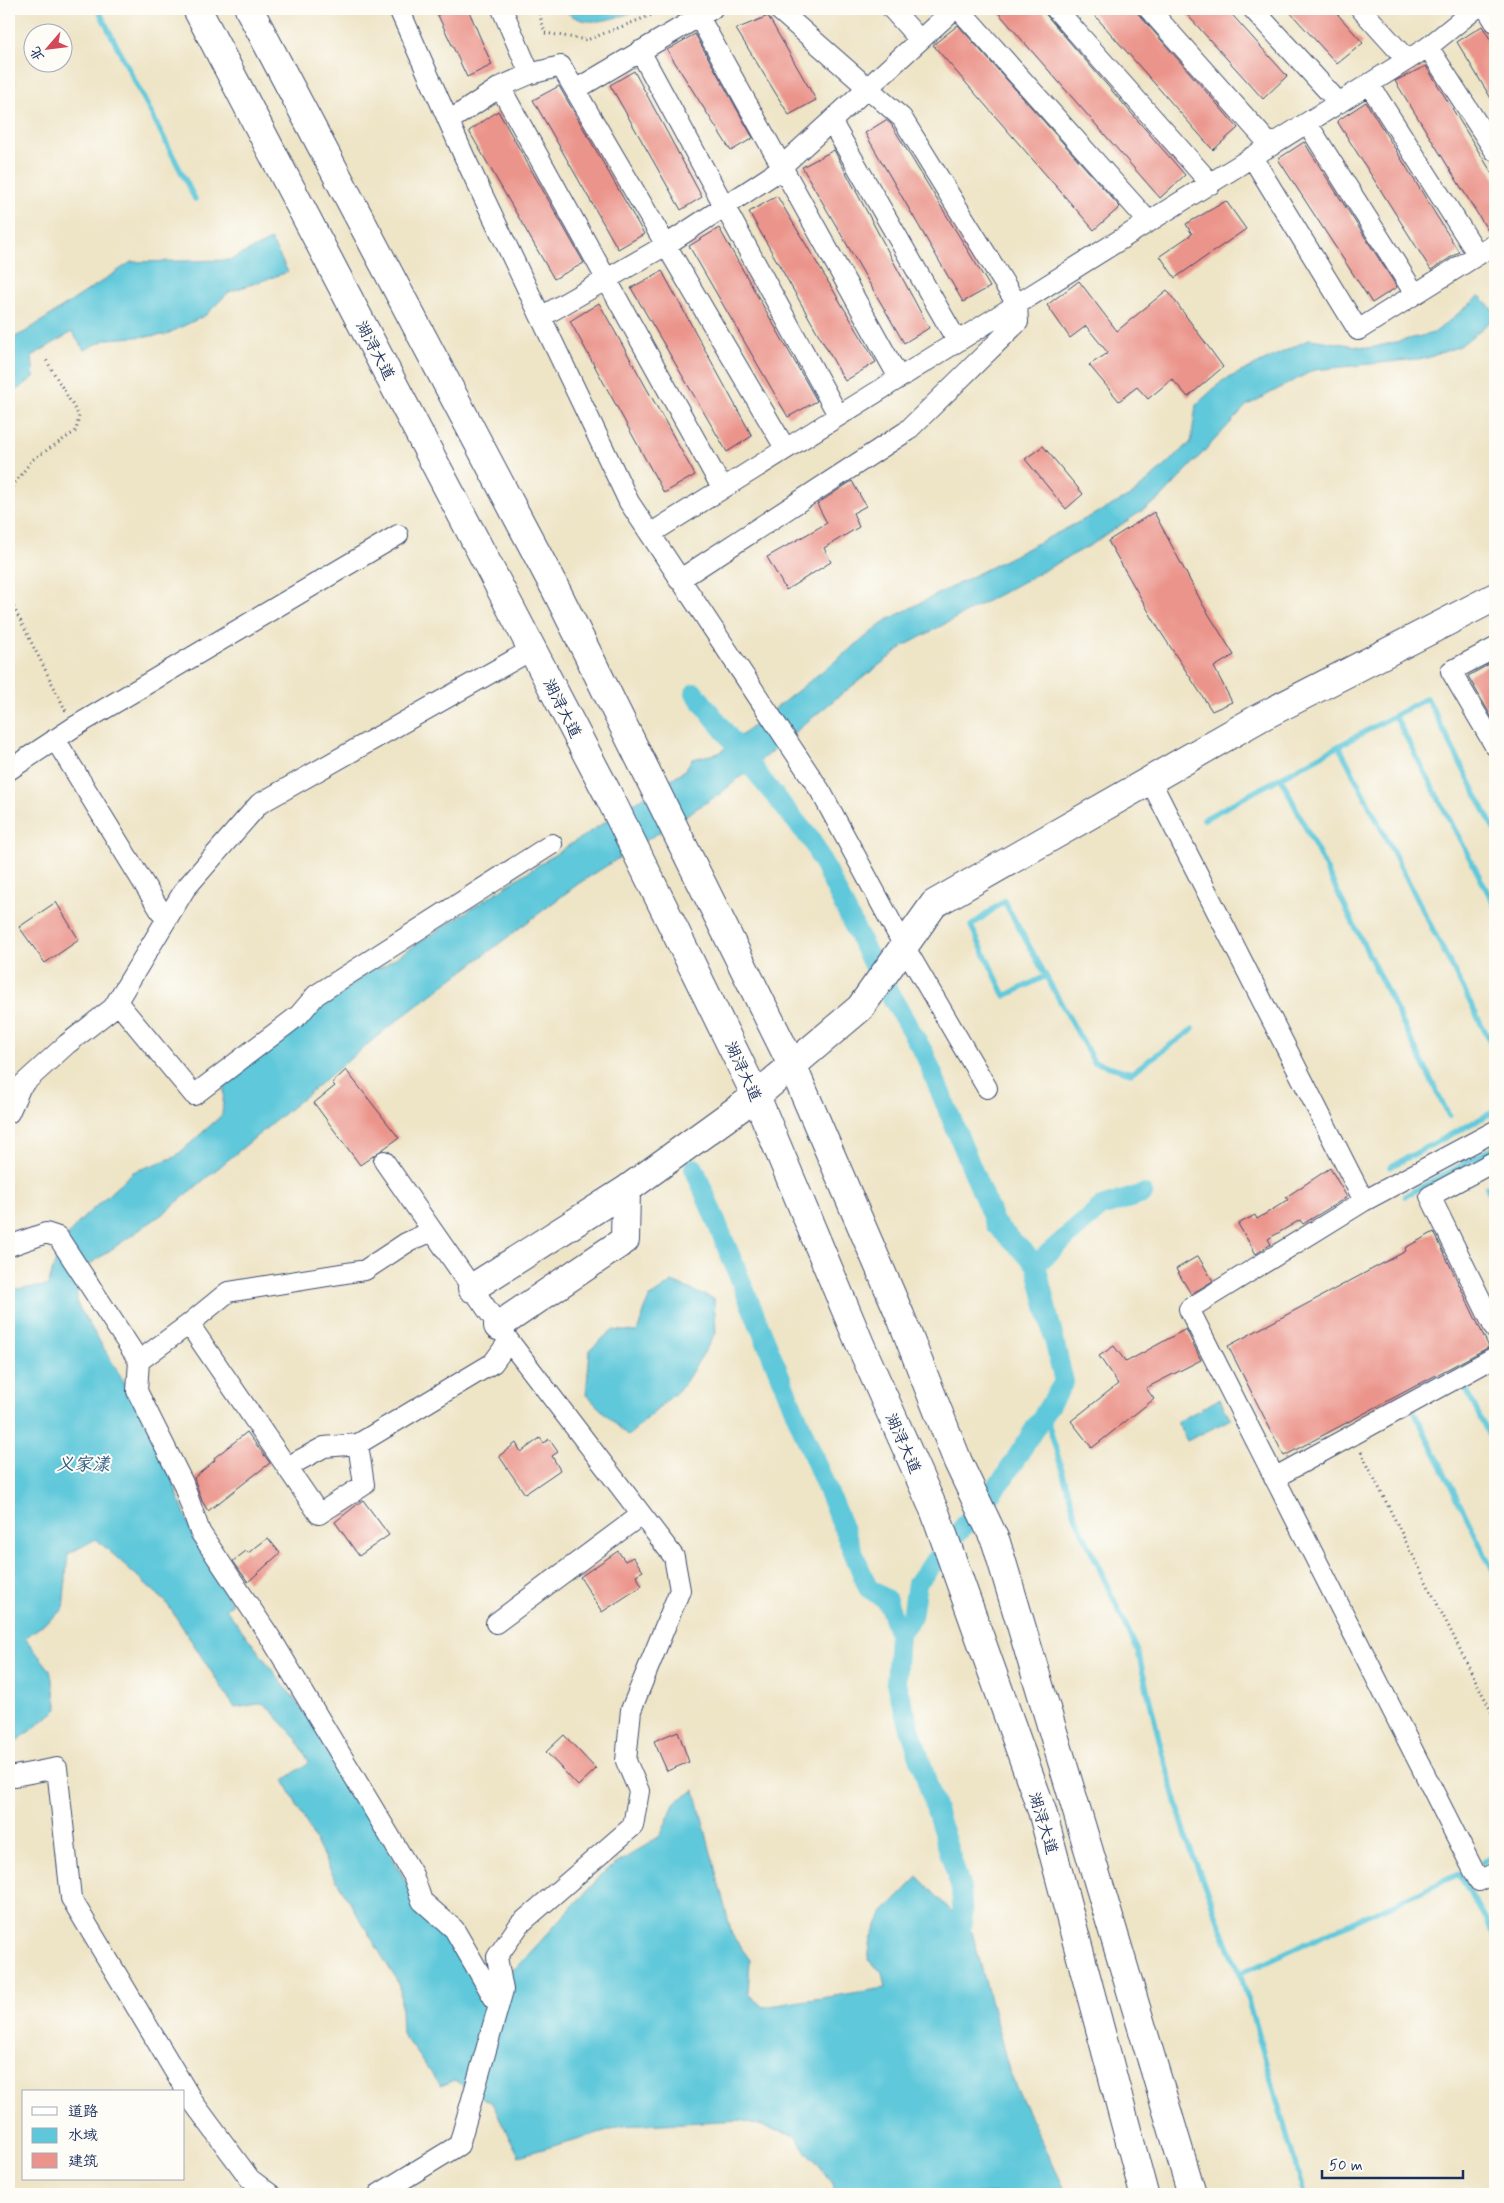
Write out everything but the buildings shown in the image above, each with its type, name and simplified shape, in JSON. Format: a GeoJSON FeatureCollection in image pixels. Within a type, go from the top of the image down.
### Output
{"type":"FeatureCollection","features":[{"type":"Feature","properties":{"kind":"main road","name":"湖浔大道"},"geometry":{"type":"LineString","coordinates":[[197,9],[533,649],[653,883],[756,1096],[860,1344],[935,1512],[1042,1811],[1144,2194]]}},
{"type":"Feature","properties":{"kind":"main road"},"geometry":{"type":"LineString","coordinates":[[249,9],[556,590],[792,1066],[900,1315],[958,1462],[996,1542],[1192,2194]]}},
{"type":"Feature","properties":{"kind":"main road"},"geometry":{"type":"LineString","coordinates":[[472,1288],[626,1190],[756,1096],[860,1008],[934,904],[1259,718],[1495,597]]}},
{"type":"Feature","properties":{"kind":"main road"},"geometry":{"type":"LineString","coordinates":[[503,1334],[625,1240],[626,1190]]}},
{"type":"Feature","properties":{"kind":"street"},"geometry":{"type":"LineString","coordinates":[[398,9],[629,502],[821,792],[904,946],[987,1088]]}},
{"type":"Feature","properties":{"kind":"street"},"geometry":{"type":"LineString","coordinates":[[502,9],[530,74]]}},
{"type":"Feature","properties":{"kind":"street"},"geometry":{"type":"LineString","coordinates":[[679,580],[907,431],[1018,322],[1017,304],[902,118],[778,9]]}},
{"type":"Feature","properties":{"kind":"street"},"geometry":{"type":"LineString","coordinates":[[892,9],[920,40]]}},
{"type":"Feature","properties":{"kind":"street"},"geometry":{"type":"LineString","coordinates":[[541,317],[666,245],[771,176],[954,9]]}},
{"type":"Feature","properties":{"kind":"street"},"geometry":{"type":"LineString","coordinates":[[959,9],[1149,222]]}},
{"type":"Feature","properties":{"kind":"street"},"geometry":{"type":"LineString","coordinates":[[1056,9],[1211,184]]}},
{"type":"Feature","properties":{"kind":"street"},"geometry":{"type":"LineString","coordinates":[[1149,9],[1271,146]]}},
{"type":"Feature","properties":{"kind":"street"},"geometry":{"type":"LineString","coordinates":[[1253,9],[1339,103]]}},
{"type":"Feature","properties":{"kind":"street"},"geometry":{"type":"LineString","coordinates":[[1361,9],[1407,60]]}},
{"type":"Feature","properties":{"kind":"street"},"geometry":{"type":"LineString","coordinates":[[1487,9],[1495,22]]}},
{"type":"Feature","properties":{"kind":"street"},"geometry":{"type":"LineString","coordinates":[[650,534],[1407,60],[1428,46],[1465,12]]}},
{"type":"Feature","properties":{"kind":"street"},"geometry":{"type":"LineString","coordinates":[[575,90],[706,13],[782,166],[899,378]]}},
{"type":"Feature","properties":{"kind":"street"},"geometry":{"type":"LineString","coordinates":[[1428,46],[1495,151]]}},
{"type":"Feature","properties":{"kind":"street"},"geometry":{"type":"LineString","coordinates":[[640,51],[838,415]]}},
{"type":"Feature","properties":{"kind":"street"},"geometry":{"type":"LineString","coordinates":[[449,121],[500,87],[530,74],[561,66],[785,448]]}},
{"type":"Feature","properties":{"kind":"street"},"geometry":{"type":"LineString","coordinates":[[1369,84],[1478,255]]}},
{"type":"Feature","properties":{"kind":"street"},"geometry":{"type":"LineString","coordinates":[[500,87],[722,488]]}},
{"type":"Feature","properties":{"kind":"street"},"geometry":{"type":"LineString","coordinates":[[831,121],[957,341]]}},
{"type":"Feature","properties":{"kind":"street"},"geometry":{"type":"LineString","coordinates":[[1307,123],[1415,294]]}},
{"type":"Feature","properties":{"kind":"street"},"geometry":{"type":"LineString","coordinates":[[1252,157],[1358,330],[1495,244]]}},
{"type":"Feature","properties":{"kind":"street"},"geometry":{"type":"LineString","coordinates":[[9,770],[74,727],[398,535]]}},
{"type":"Feature","properties":{"kind":"street"},"geometry":{"type":"LineString","coordinates":[[1493,738],[1451,671],[1495,648]]}},
{"type":"Feature","properties":{"kind":"street"},"geometry":{"type":"LineString","coordinates":[[9,1113],[20,1086],[67,1044],[113,1008],[185,889],[259,804],[533,649]]}},
{"type":"Feature","properties":{"kind":"street"},"geometry":{"type":"LineString","coordinates":[[55,740],[166,920]]}},
{"type":"Feature","properties":{"kind":"street"},"geometry":{"type":"LineString","coordinates":[[1150,780],[1364,1202]]}},
{"type":"Feature","properties":{"kind":"street"},"geometry":{"type":"LineString","coordinates":[[117,1002],[194,1095],[299,1015],[316,995],[552,844]]}},
{"type":"Feature","properties":{"kind":"street"},"geometry":{"type":"LineString","coordinates":[[1495,1131],[1364,1202],[1189,1309],[1479,1880],[1495,1873]]}},
{"type":"Feature","properties":{"kind":"street"},"geometry":{"type":"LineString","coordinates":[[379,2194],[459,2145],[502,1990],[497,1957],[520,1924],[633,1826],[639,1792],[626,1761],[631,1710],[680,1590],[674,1557],[503,1334],[384,1161]]}},
{"type":"Feature","properties":{"kind":"street"},"geometry":{"type":"LineString","coordinates":[[1495,1161],[1430,1196],[1495,1329]]}},
{"type":"Feature","properties":{"kind":"street"},"geometry":{"type":"LineString","coordinates":[[139,1361],[228,1292],[365,1270],[406,1243],[432,1231]]}},
{"type":"Feature","properties":{"kind":"street"},"geometry":{"type":"LineString","coordinates":[[9,1246],[46,1233],[58,1237],[139,1361],[138,1391],[182,1483],[200,1532],[272,1640],[413,1875],[422,1901],[454,1929],[498,2005]]}},
{"type":"Feature","properties":{"kind":"street"},"geometry":{"type":"LineString","coordinates":[[189,1324],[319,1514],[364,1484],[358,1444]]}},
{"type":"Feature","properties":{"kind":"street"},"geometry":{"type":"LineString","coordinates":[[287,1467],[324,1446],[358,1444],[493,1363],[503,1334]]}},
{"type":"Feature","properties":{"kind":"street"},"geometry":{"type":"LineString","coordinates":[[1274,1478],[1495,1357]]}},
{"type":"Feature","properties":{"kind":"street"},"geometry":{"type":"LineString","coordinates":[[496,1623],[641,1514]]}},
{"type":"Feature","properties":{"kind":"street"},"geometry":{"type":"LineString","coordinates":[[9,1777],[57,1768],[71,1898],[193,2102],[250,2179],[270,2194]]}},
{"type":"Feature","properties":{"kind":"path"},"geometry":{"type":"LineString","coordinates":[[538,9],[545,33],[586,40],[667,9]]}},
{"type":"Feature","properties":{"kind":"path"},"geometry":{"type":"LineString","coordinates":[[9,491],[32,460],[76,431],[78,416],[45,358]]}},
{"type":"Feature","properties":{"kind":"path"},"geometry":{"type":"LineString","coordinates":[[9,598],[74,727]]}},
{"type":"Feature","properties":{"kind":"path"},"geometry":{"type":"LineString","coordinates":[[1353,1435],[1495,1719]]}},
{"type":"Feature","properties":{"kind":"water"},"geometry":{"type":"Polygon","coordinates":[[[563,9],[643,9],[612,19],[592,21],[572,16],[563,9]]]}},
{"type":"Feature","properties":{"kind":"water"},"geometry":{"type":"Polygon","coordinates":[[[271,240],[288,272],[229,292],[206,315],[165,335],[107,339],[84,350],[72,332],[32,356],[34,377],[9,396],[9,340],[25,332],[131,262],[230,260],[271,240]]]}},
{"type":"Feature","properties":{"kind":"water","name":"义家漾"},"geometry":{"type":"Polygon","coordinates":[[[1480,296],[1495,312],[1495,318],[1460,346],[1427,358],[1314,370],[1246,406],[1161,498],[1091,545],[904,646],[834,700],[721,793],[578,884],[386,1029],[164,1213],[77,1273],[77,1304],[132,1395],[166,1463],[194,1539],[232,1604],[226,1609],[317,1729],[388,1848],[424,1917],[483,1978],[516,1968],[605,1871],[660,1836],[675,1802],[695,1790],[732,1935],[750,1960],[748,1994],[763,2007],[885,1988],[882,1972],[868,1960],[871,1939],[882,1914],[918,1877],[972,1932],[1010,2074],[1067,2194],[836,2194],[833,2184],[795,2136],[742,2120],[622,2126],[519,2156],[492,2103],[454,2080],[441,2086],[402,2034],[400,1986],[331,1871],[284,1780],[309,1762],[296,1738],[264,1703],[235,1708],[166,1602],[96,1539],[68,1554],[63,1610],[25,1638],[50,1670],[58,1709],[17,1741],[9,1744],[9,1292],[15,1289],[48,1286],[61,1243],[81,1220],[133,1172],[175,1157],[222,1115],[225,1076],[374,968],[380,968],[685,770],[692,759],[719,753],[887,620],[1132,495],[1191,442],[1196,405],[1222,381],[1310,339],[1370,348],[1434,333],[1480,296]]]}},
{"type":"Feature","properties":{"kind":"water"},"geometry":{"type":"Polygon","coordinates":[[[672,1282],[714,1299],[716,1333],[683,1386],[628,1436],[586,1395],[590,1350],[612,1330],[637,1332],[649,1298],[672,1282]]]}},
{"type":"Feature","properties":{"kind":"water"},"geometry":{"type":"Polygon","coordinates":[[[1219,1399],[1231,1419],[1187,1441],[1177,1422],[1219,1399]]]}},
{"type":"Feature","properties":{"kind":"waterway"},"geometry":{"type":"LineString","coordinates":[[98,9],[195,199]]}},
{"type":"Feature","properties":{"kind":"waterway"},"geometry":{"type":"LineString","coordinates":[[695,693],[812,841],[872,963],[925,1055],[995,1224],[1036,1264]]}},
{"type":"Feature","properties":{"kind":"waterway"},"geometry":{"type":"LineString","coordinates":[[1204,819],[1427,698],[1495,831]]}},
{"type":"Feature","properties":{"kind":"waterway"},"geometry":{"type":"LineString","coordinates":[[1395,716],[1495,906]]}},
{"type":"Feature","properties":{"kind":"waterway"},"geometry":{"type":"LineString","coordinates":[[1339,746],[1495,1051]]}},
{"type":"Feature","properties":{"kind":"waterway"},"geometry":{"type":"LineString","coordinates":[[1281,778],[1449,1116]]}},
{"type":"Feature","properties":{"kind":"waterway"},"geometry":{"type":"LineString","coordinates":[[1046,976],[1005,996],[971,926],[1004,901],[1094,1062],[1131,1073],[1193,1029]]}},
{"type":"Feature","properties":{"kind":"waterway"},"geometry":{"type":"LineString","coordinates":[[1390,1167],[1495,1111]]}},
{"type":"Feature","properties":{"kind":"waterway"},"geometry":{"type":"LineString","coordinates":[[1405,1196],[1495,1147]]}},
{"type":"Feature","properties":{"kind":"waterway"},"geometry":{"type":"LineString","coordinates":[[694,1168],[868,1588],[887,1600],[899,1634]]}},
{"type":"Feature","properties":{"kind":"waterway"},"geometry":{"type":"LineString","coordinates":[[1487,1187],[1495,1205]]}},
{"type":"Feature","properties":{"kind":"waterway"},"geometry":{"type":"LineString","coordinates":[[963,1923],[961,1889],[896,1684],[899,1634],[912,1617],[917,1583],[1005,1476],[1064,1382],[1036,1264],[1101,1207],[1143,1194]]}},
{"type":"Feature","properties":{"kind":"waterway"},"geometry":{"type":"LineString","coordinates":[[1465,1387],[1495,1448]]}},
{"type":"Feature","properties":{"kind":"waterway"},"geometry":{"type":"LineString","coordinates":[[1045,1412],[1076,1518],[1138,1652],[1163,1755],[1188,1843],[1241,1978]]}},
{"type":"Feature","properties":{"kind":"waterway"},"geometry":{"type":"LineString","coordinates":[[1415,1413],[1495,1575]]}},
{"type":"Feature","properties":{"kind":"waterway"},"geometry":{"type":"LineString","coordinates":[[1483,1862],[1495,1856]]}},
{"type":"Feature","properties":{"kind":"waterway"},"geometry":{"type":"LineString","coordinates":[[1304,2194],[1240,1973],[1459,1874],[1495,1935]]}}]}
